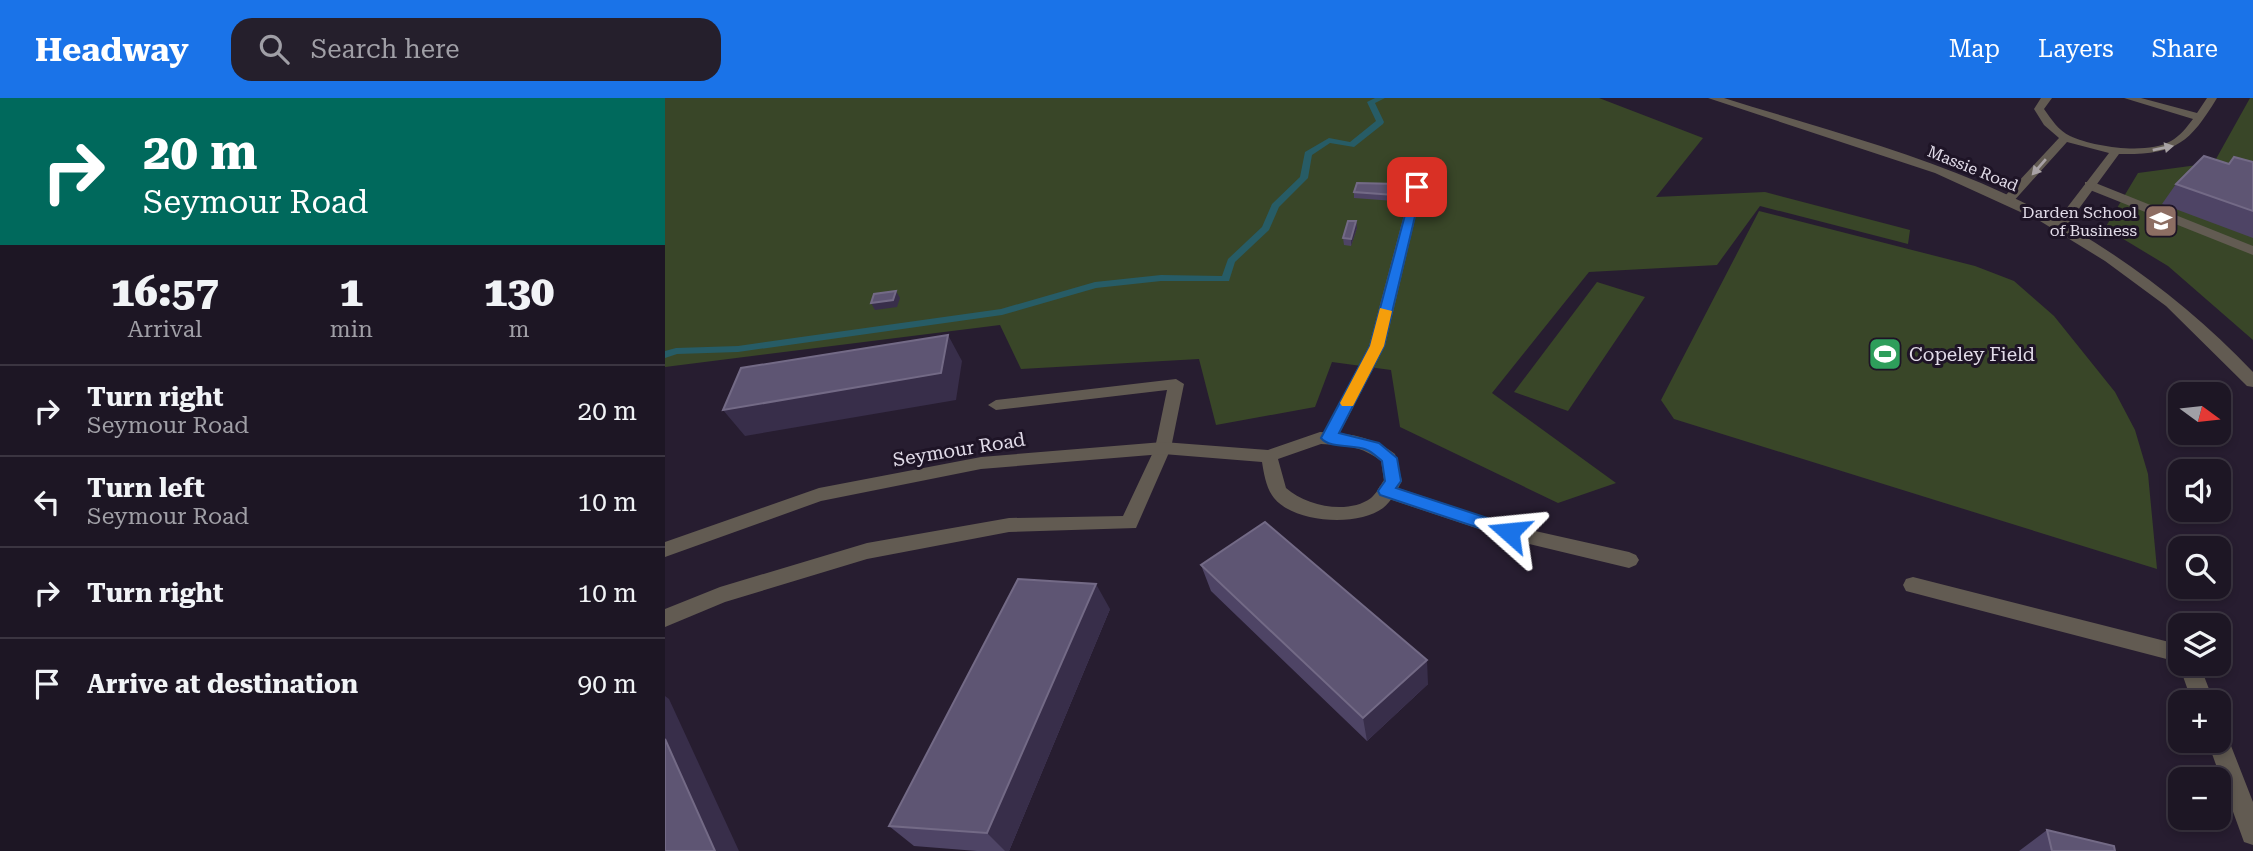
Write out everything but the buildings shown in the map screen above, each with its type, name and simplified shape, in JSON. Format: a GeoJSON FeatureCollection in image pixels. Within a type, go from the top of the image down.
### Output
{"type":"FeatureCollection","features":[{"type":"Feature","properties":{"kind":"street","name":"Massie Road"},"geometry":{"type":"LineString","coordinates":[[1713,98],[1905,159],[2008,200],[2059,226],[2136,277],[2179,312],[2253,383]]}},
{"type":"Feature","properties":{"kind":"street"},"geometry":{"type":"LineString","coordinates":[[2047,98],[2039,109],[2065,138],[2116,150],[2166,149],[2185,138],[2212,98]]}},
{"type":"Feature","properties":{"kind":"street"},"geometry":{"type":"LineString","coordinates":[[2129,98],[2200,117]]}},
{"type":"Feature","properties":{"kind":"street"},"geometry":{"type":"LineString","coordinates":[[2008,200],[2065,138]]}},
{"type":"Feature","properties":{"kind":"street"},"geometry":{"type":"LineString","coordinates":[[2059,226],[2116,150]]}},
{"type":"Feature","properties":{"kind":"street"},"geometry":{"type":"LineString","coordinates":[[1329,438],[1377,346],[1423,160]]}},
{"type":"Feature","properties":{"kind":"street"},"geometry":{"type":"LineString","coordinates":[[2089,185],[2138,208],[2253,251]]}},
{"type":"Feature","properties":{"kind":"street"},"geometry":{"type":"LineString","coordinates":[[665,618],[720,595],[867,551],[1009,525],[1129,523],[1163,449],[1176,384],[996,405]]}},
{"type":"Feature","properties":{"kind":"street","name":"Seymour Road"},"geometry":{"type":"LineString","coordinates":[[665,550],[819,495],[981,463],[1163,449],[1269,456],[1320,438],[1348,439],[1374,446],[1389,458],[1393,481],[1386,491]]}},
{"type":"Feature","properties":{"kind":"street"},"geometry":{"type":"LineString","coordinates":[[1269,456],[1280,492],[1297,505],[1329,513],[1357,512],[1377,503],[1386,491],[1509,532],[1629,560]]}},
{"type":"Feature","properties":{"kind":"street"},"geometry":{"type":"LineString","coordinates":[[1913,585],[2168,651]]}},
{"type":"Feature","properties":{"kind":"street"},"geometry":{"type":"LineString","coordinates":[[2223,753],[2253,833]]}},
{"type":"Feature","properties":{"kind":"green space"},"geometry":{"type":"Polygon","coordinates":[[[665,98],[1599,98],[1703,138],[1656,197],[1765,192],[1910,230],[1908,244],[1760,206],[1717,265],[1589,272],[1492,393],[1616,483],[1558,503],[1400,427],[1391,370],[1332,362],[1315,407],[1216,425],[1199,359],[1021,369],[1000,325],[665,367],[665,98]]]}},
{"type":"Feature","properties":{"kind":"green space"},"geometry":{"type":"Polygon","coordinates":[[[2250,98],[2253,98],[2253,340],[2168,266],[2105,228],[2138,173],[2205,164],[2216,159],[2250,98]]]}},
{"type":"Feature","properties":{"kind":"green space","name":"Copeley Field"},"geometry":{"type":"Polygon","coordinates":[[[1759,211],[1975,266],[2014,281],[2054,316],[2115,392],[2135,430],[2148,474],[2157,569],[1674,419],[1661,400],[1759,211]]]}},
{"type":"Feature","properties":{"kind":"green space"},"geometry":{"type":"Polygon","coordinates":[[[1597,282],[1645,297],[1568,411],[1514,392],[1597,282]]]}},
{"type":"Feature","properties":{"kind":"waterway"},"geometry":{"type":"LineString","coordinates":[[665,355],[676,351],[738,349],[1002,312],[1095,285],[1161,278],[1226,279],[1231,261],[1266,228],[1275,206],[1304,178],[1308,154],[1329,140],[1351,145],[1380,122],[1371,102],[1381,98]]}},
{"type":"Feature","properties":{"kind":"slow traffic"},"geometry":{"type":"LineString","coordinates":[[1347,403],[1377,346],[1385,311]]}},
{"type":"Feature","properties":{"kind":"place","name":"Darden School of Business"},"geometry":{"type":"Point","coordinates":[2161,221]}},
{"type":"Feature","properties":{"kind":"place","name":"Copeley Field"},"geometry":{"type":"Point","coordinates":[1885,354]}},
{"type":"Feature","properties":{"kind":"route"},"geometry":{"type":"LineString","coordinates":[[1417,187],[1377,346],[1329,438],[1348,439],[1374,446],[1389,458],[1393,481],[1386,491],[1509,532]]}}]}
